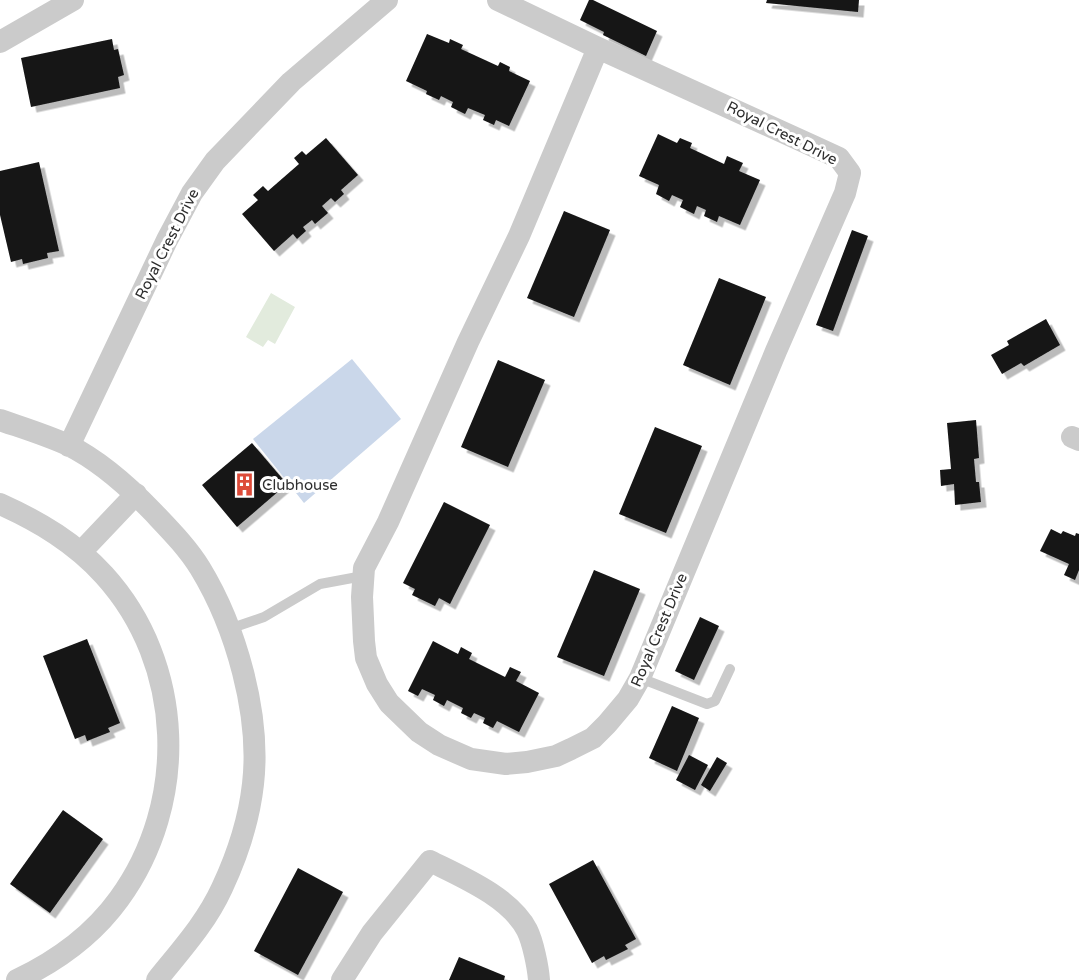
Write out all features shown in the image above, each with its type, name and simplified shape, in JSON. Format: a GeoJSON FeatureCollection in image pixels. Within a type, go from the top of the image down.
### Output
{"type":"FeatureCollection","features":[{"type":"Feature","properties":{"kind":"street"},"geometry":{"type":"LineString","coordinates":[[0,42],[73,0]]}},
{"type":"Feature","properties":{"kind":"street","name":"Royal Crest Drive"},"geometry":{"type":"LineString","coordinates":[[69,446],[167,240],[192,193],[209,169],[243,130],[291,82],[387,0]]}},
{"type":"Feature","properties":{"kind":"street","name":"Royal Crest Drive"},"geometry":{"type":"LineString","coordinates":[[498,0],[839,158],[850,173],[845,193],[772,361],[640,678],[628,699],[593,738],[556,756],[506,764],[471,759],[450,752],[419,732],[389,703],[377,684],[366,658],[362,597],[364,568],[397,503],[468,342],[519,236],[598,48]]}},
{"type":"Feature","properties":{"kind":"street"},"geometry":{"type":"LineString","coordinates":[[0,420],[69,446],[104,468],[136,494],[173,533],[199,567],[230,629],[246,688],[254,753],[253,784],[247,815],[236,854],[207,917],[157,980]]}},
{"type":"Feature","properties":{"kind":"street"},"geometry":{"type":"LineString","coordinates":[[81,552],[136,494]]}},
{"type":"Feature","properties":{"kind":"street"},"geometry":{"type":"LineString","coordinates":[[0,504],[56,533],[81,552],[105,576],[125,602],[142,631],[155,662],[164,696],[169,732],[169,767],[163,803],[153,837],[138,869],[119,899],[96,926],[69,950],[39,970],[17,980]]}},
{"type":"Feature","properties":{"kind":"street"},"geometry":{"type":"LineString","coordinates":[[342,980],[372,933],[430,861],[472,882],[508,907],[527,930],[539,980]]}},
{"type":"Feature","properties":{"kind":"lane"},"geometry":{"type":"LineString","coordinates":[[230,629],[264,617],[320,584],[363,576]]}},
{"type":"Feature","properties":{"kind":"lane"},"geometry":{"type":"LineString","coordinates":[[640,678],[706,704],[715,701],[730,669]]}},
{"type":"Feature","properties":{"kind":"shaded area"},"geometry":{"type":"Polygon","coordinates":[[[271,293],[295,307],[275,344],[268,340],[263,347],[246,337],[271,293]]]}},
{"type":"Feature","properties":{"kind":"water"},"geometry":{"type":"Polygon","coordinates":[[[352,359],[401,419],[304,503],[253,439],[352,359]]]}},
{"type":"Feature","properties":{"kind":"building"},"geometry":{"type":"Polygon","coordinates":[[[589,0],[657,31],[646,56],[603,35],[604,32],[580,20],[589,0]]]}},
{"type":"Feature","properties":{"kind":"building"},"geometry":{"type":"Polygon","coordinates":[[[767,0],[859,0],[858,12],[766,3],[767,0]]]}},
{"type":"Feature","properties":{"kind":"building"},"geometry":{"type":"Polygon","coordinates":[[[427,34],[449,43],[450,39],[463,45],[461,49],[498,66],[500,62],[510,67],[509,71],[530,81],[509,126],[496,120],[494,125],[483,120],[485,115],[468,108],[465,114],[451,107],[453,102],[441,96],[439,100],[426,94],[427,91],[406,81],[427,34]]]}},
{"type":"Feature","properties":{"kind":"building"},"geometry":{"type":"Polygon","coordinates":[[[112,39],[114,50],[118,49],[124,75],[118,77],[120,88],[31,107],[21,58],[112,39]]]}},
{"type":"Feature","properties":{"kind":"building"},"geometry":{"type":"Polygon","coordinates":[[[658,134],[677,143],[680,138],[692,143],[690,148],[724,164],[727,156],[743,163],[739,171],[760,180],[740,225],[719,216],[717,222],[704,216],[706,210],[697,206],[694,214],[680,207],[683,200],[672,195],[669,201],[656,194],[659,185],[639,176],[658,134]]]}},
{"type":"Feature","properties":{"kind":"building"},"geometry":{"type":"Polygon","coordinates":[[[326,138],[358,175],[341,190],[344,194],[335,202],[331,198],[322,206],[328,213],[315,224],[312,220],[303,227],[306,231],[297,239],[293,234],[274,251],[242,214],[258,200],[253,195],[263,186],[268,191],[299,164],[294,158],[302,151],[306,155],[326,138]]]}},
{"type":"Feature","properties":{"kind":"building"},"geometry":{"type":"Polygon","coordinates":[[[39,162],[59,251],[47,253],[48,258],[23,264],[22,259],[11,262],[0,215],[0,171],[39,162]]]}},
{"type":"Feature","properties":{"kind":"building"},"geometry":{"type":"Polygon","coordinates":[[[564,211],[610,230],[574,317],[527,298],[564,211]]]}},
{"type":"Feature","properties":{"kind":"building"},"geometry":{"type":"Polygon","coordinates":[[[852,230],[868,236],[833,331],[816,325],[852,230]]]}},
{"type":"Feature","properties":{"kind":"building"},"geometry":{"type":"Polygon","coordinates":[[[719,278],[766,297],[730,385],[683,365],[719,278]]]}},
{"type":"Feature","properties":{"kind":"building"},"geometry":{"type":"Polygon","coordinates":[[[1046,319],[1060,345],[1024,366],[1021,363],[1002,374],[991,355],[1009,345],[1007,341],[1046,319]]]}},
{"type":"Feature","properties":{"kind":"building"},"geometry":{"type":"Polygon","coordinates":[[[498,360],[545,380],[508,467],[461,447],[498,360]]]}},
{"type":"Feature","properties":{"kind":"building"},"geometry":{"type":"Polygon","coordinates":[[[976,420],[979,458],[974,459],[981,502],[955,505],[954,484],[941,486],[940,470],[951,469],[947,423],[976,420]]]}},
{"type":"Feature","properties":{"kind":"building"},"geometry":{"type":"Polygon","coordinates":[[[655,427],[702,446],[666,533],[619,514],[655,427]]]}},
{"type":"Feature","properties":{"kind":"building","name":"Clubhouse"},"geometry":{"type":"Polygon","coordinates":[[[252,443],[287,484],[237,527],[202,485],[252,443]]]}},
{"type":"Feature","properties":{"kind":"building"},"geometry":{"type":"Polygon","coordinates":[[[444,502],[490,525],[450,604],[439,598],[435,606],[412,595],[415,589],[403,583],[444,502]]]}},
{"type":"Feature","properties":{"kind":"building"},"geometry":{"type":"Polygon","coordinates":[[[1051,529],[1061,534],[1063,531],[1075,536],[1076,533],[1079,534],[1079,570],[1075,580],[1064,575],[1069,564],[1040,551],[1051,529]]]}},
{"type":"Feature","properties":{"kind":"building"},"geometry":{"type":"Polygon","coordinates":[[[594,570],[640,589],[604,676],[557,657],[594,570]]]}},
{"type":"Feature","properties":{"kind":"building"},"geometry":{"type":"Polygon","coordinates":[[[700,617],[719,626],[694,680],[675,671],[700,617]]]}},
{"type":"Feature","properties":{"kind":"building"},"geometry":{"type":"Polygon","coordinates":[[[87,639],[120,723],[108,728],[110,732],[87,741],[85,735],[75,739],[43,656],[87,639]]]}},
{"type":"Feature","properties":{"kind":"building"},"geometry":{"type":"Polygon","coordinates":[[[433,641],[458,654],[461,647],[472,653],[469,659],[505,677],[510,667],[521,672],[516,681],[539,693],[519,732],[497,721],[493,728],[483,723],[485,718],[474,713],[471,718],[461,713],[463,708],[447,700],[444,706],[433,700],[435,695],[422,689],[418,696],[408,691],[433,641]]]}},
{"type":"Feature","properties":{"kind":"building"},"geometry":{"type":"Polygon","coordinates":[[[672,706],[699,718],[677,771],[649,758],[672,706]]]}},
{"type":"Feature","properties":{"kind":"building"},"geometry":{"type":"Polygon","coordinates":[[[689,755],[708,765],[695,790],[676,780],[689,755]]]}},
{"type":"Feature","properties":{"kind":"building"},"geometry":{"type":"Polygon","coordinates":[[[717,757],[727,763],[710,791],[701,785],[717,757]]]}},
{"type":"Feature","properties":{"kind":"building"},"geometry":{"type":"Polygon","coordinates":[[[63,810],[103,839],[50,913],[10,884],[63,810]]]}},
{"type":"Feature","properties":{"kind":"building"},"geometry":{"type":"Polygon","coordinates":[[[593,860],[636,939],[625,945],[628,949],[606,960],[604,956],[592,963],[549,884],[593,860]]]}},
{"type":"Feature","properties":{"kind":"building"},"geometry":{"type":"Polygon","coordinates":[[[298,868],[343,892],[298,975],[254,951],[298,868]]]}},
{"type":"Feature","properties":{"kind":"building"},"geometry":{"type":"Polygon","coordinates":[[[459,957],[505,976],[504,980],[449,980],[459,957]]]}},
{"type":"Feature","properties":{"kind":"place","name":"Clubhouse"},"geometry":{"type":"Point","coordinates":[244,485]}}]}
